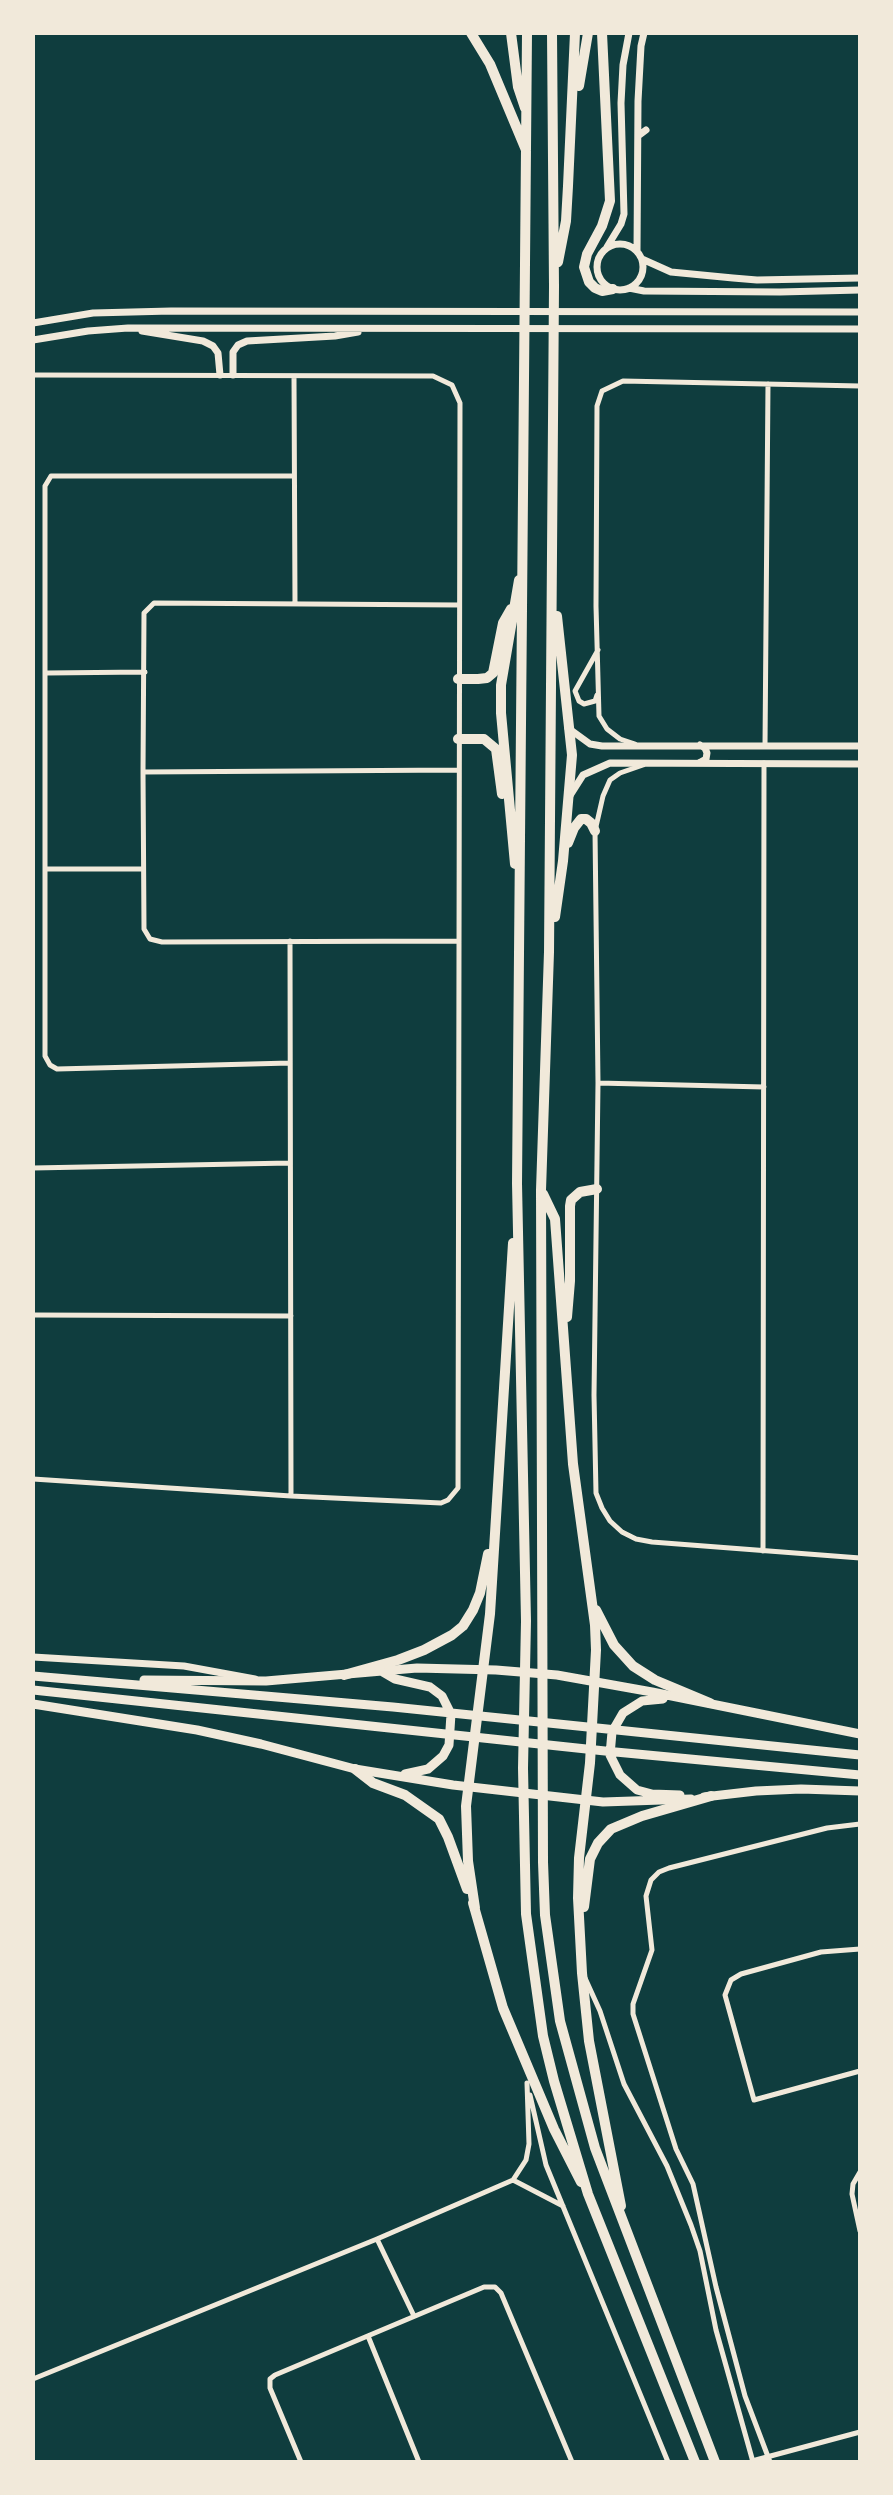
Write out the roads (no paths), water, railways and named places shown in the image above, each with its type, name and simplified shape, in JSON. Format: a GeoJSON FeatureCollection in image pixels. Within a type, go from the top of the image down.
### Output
{"type":"FeatureCollection","features":[{"type":"Feature","properties":{"kind":"highway"},"geometry":{"type":"LineString","coordinates":[[471,33],[496,76],[527,153]]}},
{"type":"Feature","properties":{"kind":"highway"},"geometry":{"type":"LineString","coordinates":[[512,33],[518,87],[528,114]]}},
{"type":"Feature","properties":{"kind":"highway"},"geometry":{"type":"LineString","coordinates":[[527,33],[517,1183],[526,1621],[523,1768],[526,1914],[543,2036],[588,2194],[695,2462]]}},
{"type":"Feature","properties":{"kind":"highway"},"geometry":{"type":"LineString","coordinates":[[552,33],[554,287],[549,952],[541,1191],[545,1915],[560,2021],[572,2073],[595,2148],[715,2462]]}},
{"type":"Feature","properties":{"kind":"highway"},"geometry":{"type":"LineString","coordinates":[[554,287],[566,221],[575,33]]}},
{"type":"Feature","properties":{"kind":"highway"},"geometry":{"type":"LineString","coordinates":[[572,121],[588,33]]}},
{"type":"Feature","properties":{"kind":"highway"},"geometry":{"type":"LineString","coordinates":[[602,33],[610,201],[606,218],[587,254],[584,267],[589,282],[595,288],[602,291],[613,289]]}},
{"type":"Feature","properties":{"kind":"highway"},"geometry":{"type":"LineString","coordinates":[[520,902],[509,813],[501,685],[513,606],[523,563]]}},
{"type":"Feature","properties":{"kind":"highway"},"geometry":{"type":"LineString","coordinates":[[549,952],[563,861],[572,755],[552,563]]}},
{"type":"Feature","properties":{"kind":"highway"},"geometry":{"type":"LineString","coordinates":[[458,679],[478,680],[493,673],[503,623],[513,606]]}},
{"type":"Feature","properties":{"kind":"highway"},"geometry":{"type":"LineString","coordinates":[[458,739],[484,739],[496,749],[503,797],[509,813]]}},
{"type":"Feature","properties":{"kind":"highway"},"geometry":{"type":"LineString","coordinates":[[563,861],[577,822],[586,819],[595,831]]}},
{"type":"Feature","properties":{"kind":"highway"},"geometry":{"type":"LineString","coordinates":[[475,1909],[465,1835],[468,1787],[490,1614],[517,1183]]}},
{"type":"Feature","properties":{"kind":"highway"},"geometry":{"type":"LineString","coordinates":[[564,1331],[570,1294],[571,1200],[580,1192],[597,1189]]}},
{"type":"Feature","properties":{"kind":"highway"},"geometry":{"type":"LineString","coordinates":[[541,1191],[555,1219],[573,1464],[593,1604],[596,1650],[590,1763],[579,1858],[582,1973],[589,2041],[627,2235]]}},
{"type":"Feature","properties":{"kind":"highway"},"geometry":{"type":"LineString","coordinates":[[344,1675],[424,1650],[463,1626],[480,1593],[496,1509]]}},
{"type":"Feature","properties":{"kind":"highway"},"geometry":{"type":"LineString","coordinates":[[593,1604],[614,1645],[633,1666],[655,1680],[710,1703]]}},
{"type":"Feature","properties":{"kind":"highway"},"geometry":{"type":"LineString","coordinates":[[83,1680],[266,1681],[417,1668],[496,1670],[557,1675],[860,1734]]}},
{"type":"Feature","properties":{"kind":"highway"},"geometry":{"type":"LineString","coordinates":[[355,1769],[363,1766],[403,1774],[416,1773],[439,1761],[449,1745],[451,1714],[442,1696],[424,1684],[395,1679],[383,1672]]}},
{"type":"Feature","properties":{"kind":"highway"},"geometry":{"type":"LineString","coordinates":[[33,1675],[393,1707],[860,1755]]}},
{"type":"Feature","properties":{"kind":"highway"},"geometry":{"type":"LineString","coordinates":[[33,1690],[860,1775]]}},
{"type":"Feature","properties":{"kind":"highway"},"geometry":{"type":"LineString","coordinates":[[710,1703],[657,1698],[635,1704],[618,1718],[610,1747],[615,1769],[637,1790],[652,1794],[711,1796]]}},
{"type":"Feature","properties":{"kind":"highway"},"geometry":{"type":"LineString","coordinates":[[33,1704],[229,1737],[355,1769],[468,1787],[564,1798],[630,1803],[790,1789],[860,1791]]}},
{"type":"Feature","properties":{"kind":"highway"},"geometry":{"type":"LineString","coordinates":[[355,1769],[373,1783],[405,1795],[439,1819],[475,1909],[503,2008],[571,2165],[588,2194]]}},
{"type":"Feature","properties":{"kind":"highway"},"geometry":{"type":"LineString","coordinates":[[581,1939],[588,1868],[593,1851],[604,1836],[619,1824],[711,1796]]}},
{"type":"Feature","properties":{"kind":"street"},"geometry":{"type":"LineString","coordinates":[[607,247],[620,243],[629,246],[637,251],[642,259],[671,272],[757,280],[857,278],[857,290],[644,290],[613,289],[604,284],[597,270],[597,260],[621,224],[624,214],[621,103],[623,65],[629,33]]}},
{"type":"Feature","properties":{"kind":"street"},"geometry":{"type":"LineString","coordinates":[[637,251],[639,62],[644,33]]}},
{"type":"Feature","properties":{"kind":"street"},"geometry":{"type":"LineString","coordinates":[[638,136],[646,130]]}},
{"type":"Feature","properties":{"kind":"street"},"geometry":{"type":"LineString","coordinates":[[629,288],[641,276],[642,259]]}},
{"type":"Feature","properties":{"kind":"street"},"geometry":{"type":"LineString","coordinates":[[33,323],[93,313],[860,312]]}},
{"type":"Feature","properties":{"kind":"street"},"geometry":{"type":"LineString","coordinates":[[128,328],[203,341],[218,353],[220,375]]}},
{"type":"Feature","properties":{"kind":"street"},"geometry":{"type":"LineString","coordinates":[[33,340],[128,328],[860,329]]}},
{"type":"Feature","properties":{"kind":"street"},"geometry":{"type":"LineString","coordinates":[[233,375],[233,352],[238,345],[247,341],[335,336],[372,329]]}},
{"type":"Feature","properties":{"kind":"street"},"geometry":{"type":"LineString","coordinates":[[33,375],[433,376],[452,385],[460,403],[457,941],[460,1481],[454,1495],[441,1503],[33,1479]]}},
{"type":"Feature","properties":{"kind":"street"},"geometry":{"type":"LineString","coordinates":[[293,377],[295,603]]}},
{"type":"Feature","properties":{"kind":"street"},"geometry":{"type":"LineString","coordinates":[[638,746],[620,739],[607,729],[599,716],[596,606],[597,406],[602,391],[623,381],[860,386]]}},
{"type":"Feature","properties":{"kind":"street"},"geometry":{"type":"LineString","coordinates":[[765,745],[768,384]]}},
{"type":"Feature","properties":{"kind":"street"},"geometry":{"type":"LineString","coordinates":[[290,1063],[57,1069],[50,1065],[45,1056],[46,486],[51,476],[294,476]]}},
{"type":"Feature","properties":{"kind":"street"},"geometry":{"type":"LineString","coordinates":[[457,941],[162,942],[150,939],[144,929],[143,772],[144,613],[154,603],[459,605]]}},
{"type":"Feature","properties":{"kind":"street"},"geometry":{"type":"LineString","coordinates":[[598,650],[575,691],[579,701],[584,704],[595,701],[598,694]]}},
{"type":"Feature","properties":{"kind":"street"},"geometry":{"type":"LineString","coordinates":[[47,673],[145,672]]}},
{"type":"Feature","properties":{"kind":"street"},"geometry":{"type":"LineString","coordinates":[[568,728],[590,744],[860,746]]}},
{"type":"Feature","properties":{"kind":"street"},"geometry":{"type":"LineString","coordinates":[[699,763],[706,759],[707,753],[700,745]]}},
{"type":"Feature","properties":{"kind":"street"},"geometry":{"type":"LineString","coordinates":[[742,763],[736,761],[733,752],[743,745]]}},
{"type":"Feature","properties":{"kind":"street"},"geometry":{"type":"LineString","coordinates":[[567,801],[583,775],[595,768],[617,762],[860,764]]}},
{"type":"Feature","properties":{"kind":"street"},"geometry":{"type":"LineString","coordinates":[[650,763],[610,780],[603,796],[595,831],[598,1083],[596,1493],[610,1521],[636,1539],[860,1558]]}},
{"type":"Feature","properties":{"kind":"street"},"geometry":{"type":"LineString","coordinates":[[763,1551],[764,763]]}},
{"type":"Feature","properties":{"kind":"street"},"geometry":{"type":"LineString","coordinates":[[143,772],[458,770]]}},
{"type":"Feature","properties":{"kind":"street"},"geometry":{"type":"LineString","coordinates":[[46,869],[143,869]]}},
{"type":"Feature","properties":{"kind":"street"},"geometry":{"type":"LineString","coordinates":[[290,941],[291,1496]]}},
{"type":"Feature","properties":{"kind":"street"},"geometry":{"type":"LineString","coordinates":[[598,1083],[764,1087]]}},
{"type":"Feature","properties":{"kind":"street"},"geometry":{"type":"LineString","coordinates":[[33,1168],[290,1163]]}},
{"type":"Feature","properties":{"kind":"street"},"geometry":{"type":"LineString","coordinates":[[33,1315],[291,1316]]}},
{"type":"Feature","properties":{"kind":"street"},"geometry":{"type":"LineString","coordinates":[[33,1657],[184,1666],[266,1681]]}},
{"type":"Feature","properties":{"kind":"street"},"geometry":{"type":"LineString","coordinates":[[768,2459],[744,2396],[693,2184],[676,2148],[632,2010],[652,1950],[646,1896],[652,1880],[659,1872],[669,1868],[827,1828],[860,1824]]}},
{"type":"Feature","properties":{"kind":"street"},"geometry":{"type":"LineString","coordinates":[[860,1949],[821,1952],[741,1974],[728,1984],[725,1995],[754,2100],[860,2071]]}},
{"type":"Feature","properties":{"kind":"street"},"geometry":{"type":"LineString","coordinates":[[582,1973],[600,2011],[624,2084],[667,2166],[691,2225],[700,2251],[716,2330],[752,2461],[768,2459],[860,2432]]}},
{"type":"Feature","properties":{"kind":"street"},"geometry":{"type":"LineString","coordinates":[[33,2379],[377,2239],[513,2180],[526,2160],[529,2144],[524,2057]]}},
{"type":"Feature","properties":{"kind":"street"},"geometry":{"type":"LineString","coordinates":[[527,2083],[546,2165],[668,2462]]}},
{"type":"Feature","properties":{"kind":"street"},"geometry":{"type":"LineString","coordinates":[[860,2172],[853,2184],[852,2194],[860,2231]]}},
{"type":"Feature","properties":{"kind":"street"},"geometry":{"type":"LineString","coordinates":[[513,2180],[563,2206]]}},
{"type":"Feature","properties":{"kind":"street"},"geometry":{"type":"LineString","coordinates":[[377,2239],[414,2316]]}},
{"type":"Feature","properties":{"kind":"street"},"geometry":{"type":"LineString","coordinates":[[301,2462],[270,2388],[270,2379],[484,2287],[495,2287],[501,2293],[572,2462]]}},
{"type":"Feature","properties":{"kind":"street"},"geometry":{"type":"LineString","coordinates":[[368,2336],[419,2462]]}}]}
